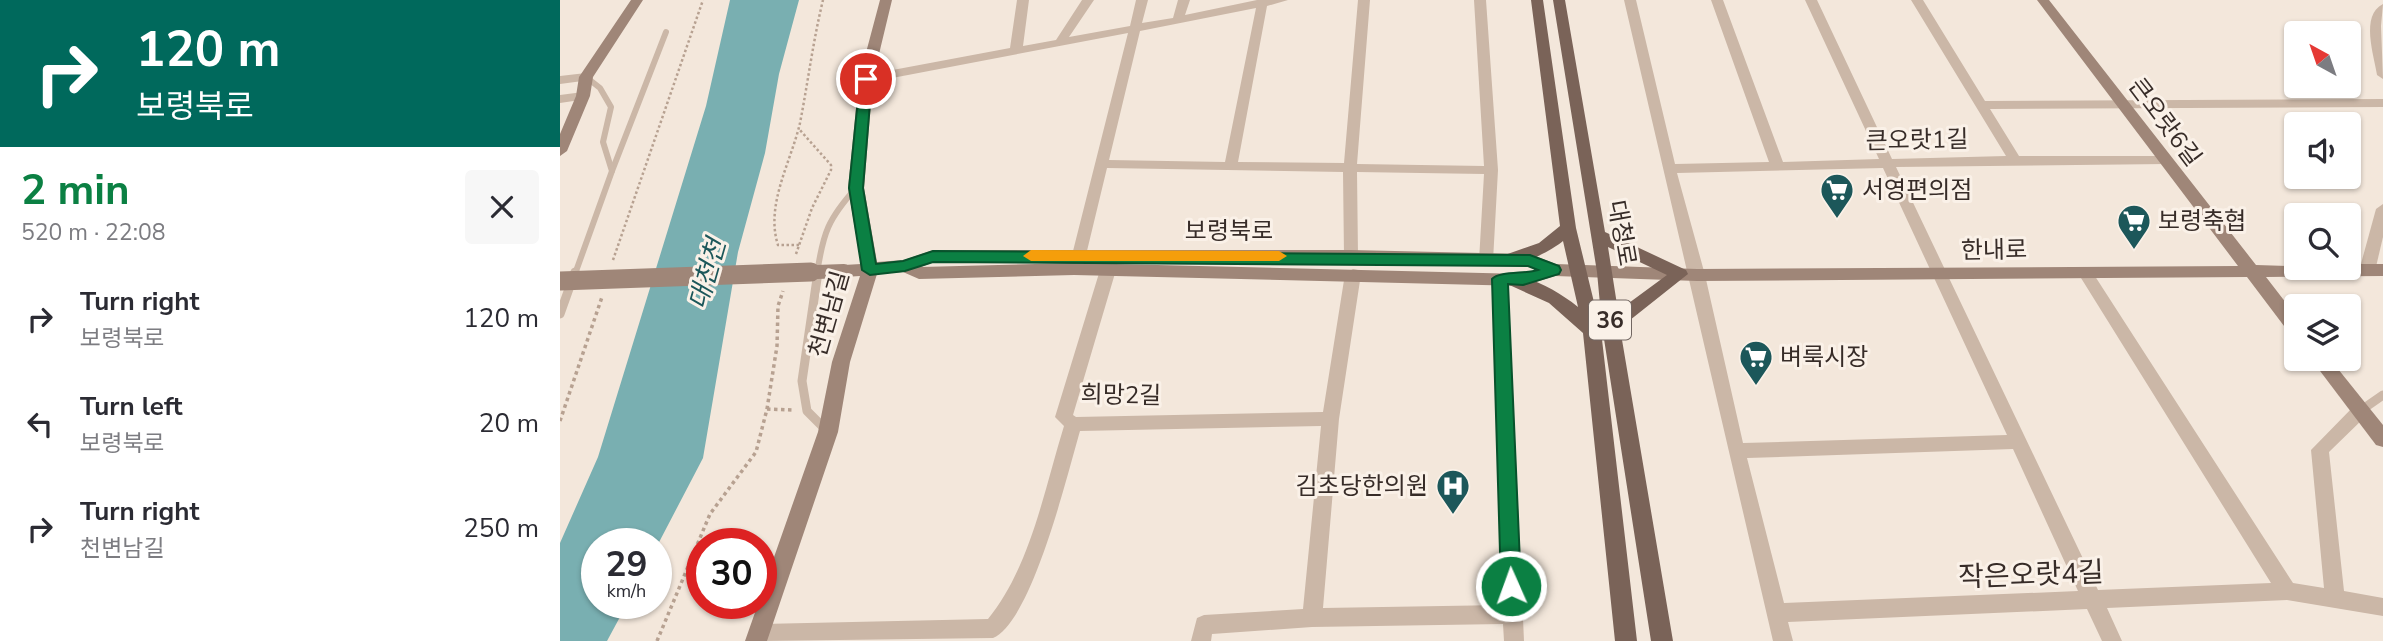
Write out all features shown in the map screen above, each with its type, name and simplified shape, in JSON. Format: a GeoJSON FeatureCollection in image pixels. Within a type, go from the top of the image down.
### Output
{"type":"FeatureCollection","features":[{"type":"Feature","properties":{"kind":"main road"},"geometry":{"type":"LineString","coordinates":[[560,151],[583,96],[586,77],[637,0]]}},
{"type":"Feature","properties":{"kind":"main road","name":"천변남길"},"geometry":{"type":"LineString","coordinates":[[757,637],[828,432],[841,362],[870,270],[856,188],[866,79],[886,0]]}},
{"type":"Feature","properties":{"kind":"main road","name":"대청로"},"geometry":{"type":"LineString","coordinates":[[1537,0],[1568,228],[1592,331],[1626,641]]}},
{"type":"Feature","properties":{"kind":"main road","name":"대청로"},"geometry":{"type":"LineString","coordinates":[[1559,0],[1605,272],[1611,326],[1661,641]]}},
{"type":"Feature","properties":{"kind":"main road","name":"큰오랏6길"},"geometry":{"type":"LineString","coordinates":[[2043,0],[2284,314]]}},
{"type":"Feature","properties":{"kind":"main road"},"geometry":{"type":"LineString","coordinates":[[1505,273],[1568,228]]}},
{"type":"Feature","properties":{"kind":"main road"},"geometry":{"type":"LineString","coordinates":[[1597,235],[1688,274]]}},
{"type":"Feature","properties":{"kind":"main road","name":"보령북로"},"geometry":{"type":"LineString","coordinates":[[560,281],[870,270],[905,266],[933,256],[1079,255],[1505,273]]}},
{"type":"Feature","properties":{"kind":"main road","name":"보령북로"},"geometry":{"type":"LineString","coordinates":[[905,266],[919,273],[1486,261],[1523,280],[1554,270],[1605,272]]}},
{"type":"Feature","properties":{"kind":"main road","name":"한내로"},"geometry":{"type":"LineString","coordinates":[[1605,272],[1941,275],[2375,270]]}},
{"type":"Feature","properties":{"kind":"main road"},"geometry":{"type":"LineString","coordinates":[[1505,273],[1544,290],[1562,302],[1592,331]]}},
{"type":"Feature","properties":{"kind":"main road"},"geometry":{"type":"LineString","coordinates":[[1611,326],[1688,274]]}},
{"type":"Feature","properties":{"kind":"main road"},"geometry":{"type":"LineString","coordinates":[[2329,371],[2383,439]]}},
{"type":"Feature","properties":{"kind":"street"},"geometry":{"type":"LineString","coordinates":[[1016,51],[1023,0]]}},
{"type":"Feature","properties":{"kind":"street"},"geometry":{"type":"LineString","coordinates":[[1060,43],[1088,0]]}},
{"type":"Feature","properties":{"kind":"street"},"geometry":{"type":"LineString","coordinates":[[1079,255],[1142,0]]}},
{"type":"Feature","properties":{"kind":"street"},"geometry":{"type":"LineString","coordinates":[[1178,19],[1184,0]]}},
{"type":"Feature","properties":{"kind":"street"},"geometry":{"type":"LineString","coordinates":[[866,79],[1135,29],[1262,1],[1282,0]]}},
{"type":"Feature","properties":{"kind":"street"},"geometry":{"type":"LineString","coordinates":[[1312,618],[1330,419],[1352,265],[1350,169],[1364,0]]}},
{"type":"Feature","properties":{"kind":"street"},"geometry":{"type":"LineString","coordinates":[[1480,0],[1491,170],[1486,261]]}},
{"type":"Feature","properties":{"kind":"street"},"geometry":{"type":"LineString","coordinates":[[1630,0],[1669,169],[1688,274],[1783,641]]}},
{"type":"Feature","properties":{"kind":"street"},"geometry":{"type":"LineString","coordinates":[[1717,0],[1777,167]]}},
{"type":"Feature","properties":{"kind":"street"},"geometry":{"type":"LineString","coordinates":[[1811,0],[2112,641]]}},
{"type":"Feature","properties":{"kind":"street"},"geometry":{"type":"LineString","coordinates":[[1917,0],[2015,160]]}},
{"type":"Feature","properties":{"kind":"street"},"geometry":{"type":"LineString","coordinates":[[1231,165],[1262,1]]}},
{"type":"Feature","properties":{"kind":"street"},"geometry":{"type":"LineString","coordinates":[[2383,7],[2375,26],[2383,75]]}},
{"type":"Feature","properties":{"kind":"street"},"geometry":{"type":"LineString","coordinates":[[560,80],[586,77]]}},
{"type":"Feature","properties":{"kind":"street"},"geometry":{"type":"LineString","coordinates":[[560,99],[583,96]]}},
{"type":"Feature","properties":{"kind":"street"},"geometry":{"type":"LineString","coordinates":[[1981,105],[2383,103]]}},
{"type":"Feature","properties":{"kind":"street","name":"큰오랏1길"},"geometry":{"type":"LineString","coordinates":[[1669,169],[2015,160],[2166,160]]}},
{"type":"Feature","properties":{"kind":"street"},"geometry":{"type":"LineString","coordinates":[[1102,164],[1491,170]]}},
{"type":"Feature","properties":{"kind":"street"},"geometry":{"type":"LineString","coordinates":[[2375,270],[2383,209]]}},
{"type":"Feature","properties":{"kind":"street","name":"희망2길"},"geometry":{"type":"LineString","coordinates":[[1108,270],[1064,417],[1073,424],[1330,419]]}},
{"type":"Feature","properties":{"kind":"street"},"geometry":{"type":"LineString","coordinates":[[1505,273],[1514,641]]}},
{"type":"Feature","properties":{"kind":"street"},"geometry":{"type":"LineString","coordinates":[[2086,274],[2287,591]]}},
{"type":"Feature","properties":{"kind":"street"},"geometry":{"type":"LineString","coordinates":[[2335,598],[2320,450],[2360,411]]}},
{"type":"Feature","properties":{"kind":"street","name":"천변남길"},"geometry":{"type":"LineString","coordinates":[[757,637],[993,628],[1003,619],[1025,576],[1073,424]]}},
{"type":"Feature","properties":{"kind":"street"},"geometry":{"type":"LineString","coordinates":[[1735,451],[2019,442]]}},
{"type":"Feature","properties":{"kind":"street","name":"작은오랏4길"},"geometry":{"type":"LineString","coordinates":[[1776,613],[2287,591],[2383,607]]}},
{"type":"Feature","properties":{"kind":"street"},"geometry":{"type":"LineString","coordinates":[[1201,641],[1204,625],[1312,618],[1512,614]]}},
{"type":"Feature","properties":{"kind":"lane"},"geometry":{"type":"LineString","coordinates":[[560,314],[666,32]]}},
{"type":"Feature","properties":{"kind":"lane"},"geometry":{"type":"LineString","coordinates":[[586,77],[600,88],[611,107],[603,142],[612,171]]}},
{"type":"Feature","properties":{"kind":"lane"},"geometry":{"type":"LineString","coordinates":[[828,432],[807,411],[802,381],[822,241],[834,213],[856,188]]}},
{"type":"Feature","properties":{"kind":"lane"},"geometry":{"type":"LineString","coordinates":[[2360,411],[2383,395]]}},
{"type":"Feature","properties":{"kind":"path"},"geometry":{"type":"LineString","coordinates":[[611,267],[703,0]]}},
{"type":"Feature","properties":{"kind":"path"},"geometry":{"type":"LineString","coordinates":[[799,245],[778,245],[774,239],[775,224],[787,163],[799,129],[823,0]]}},
{"type":"Feature","properties":{"kind":"path"},"geometry":{"type":"LineString","coordinates":[[795,257],[812,208],[831,170],[831,165],[799,129]]}},
{"type":"Feature","properties":{"kind":"path"},"geometry":{"type":"LineString","coordinates":[[657,641],[710,514],[756,452],[767,409],[777,345],[778,306],[786,281]]}},
{"type":"Feature","properties":{"kind":"path"},"geometry":{"type":"LineString","coordinates":[[560,421],[603,292]]}},
{"type":"Feature","properties":{"kind":"path"},"geometry":{"type":"LineString","coordinates":[[767,409],[807,411]]}},
{"type":"Feature","properties":{"kind":"water","name":"대천천"},"geometry":{"type":"Polygon","coordinates":[[[730,0],[799,0],[779,74],[765,153],[738,252],[703,458],[666,528],[581,528],[581,619],[619,619],[607,641],[560,641],[560,543],[598,457],[706,106],[730,0]]]}},
{"type":"Feature","properties":{"kind":"slow traffic"},"geometry":{"type":"LineString","coordinates":[[1031,256],[1279,256]]}},
{"type":"Feature","properties":{"kind":"place","name":"서영편의점"},"geometry":{"type":"Point","coordinates":[1837,220]}},
{"type":"Feature","properties":{"kind":"place","name":"보령축협"},"geometry":{"type":"Point","coordinates":[2134,251]}},
{"type":"Feature","properties":{"kind":"place","name":"벼룩시장"},"geometry":{"type":"Point","coordinates":[1756,387]}},
{"type":"Feature","properties":{"kind":"place","name":"김초당한의원"},"geometry":{"type":"Point","coordinates":[1453,516]}},
{"type":"Feature","properties":{"kind":"route"},"geometry":{"type":"LineString","coordinates":[[866,79],[856,188],[870,270],[905,266],[933,256],[1079,255],[1530,260],[1554,270],[1523,280],[1500,279],[1511,586]]}}]}
